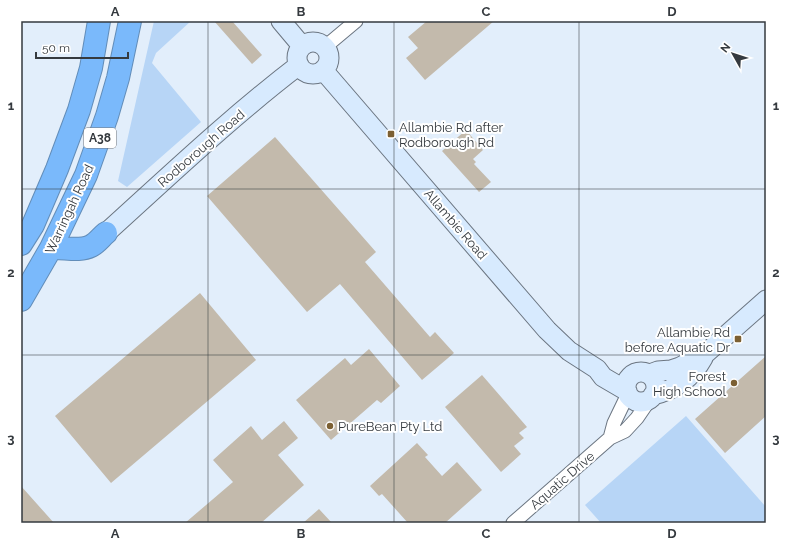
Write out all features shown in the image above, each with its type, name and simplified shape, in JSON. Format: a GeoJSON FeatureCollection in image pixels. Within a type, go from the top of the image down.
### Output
{"type":"FeatureCollection","features":[{"type":"Feature","properties":{"kind":"highway","name":"Warringah Road"},"geometry":{"type":"LineString","coordinates":[[21,244],[33,225],[57,169],[79,110],[91,68],[99,21]]}},
{"type":"Feature","properties":{"kind":"highway","name":"Warringah Road"},"geometry":{"type":"LineString","coordinates":[[21,300],[51,248],[86,175],[107,116],[118,78],[130,21]]}},
{"type":"Feature","properties":{"kind":"highway"},"geometry":{"type":"LineString","coordinates":[[51,248],[78,249],[87,247],[95,243],[106,233]]}},
{"type":"Feature","properties":{"kind":"main road"},"geometry":{"type":"LineString","coordinates":[[281,21],[302,46]]}},
{"type":"Feature","properties":{"kind":"main road"},"geometry":{"type":"LineString","coordinates":[[311,42],[321,44],[328,51],[329,62],[319,73],[310,74],[299,66],[297,55],[302,46],[311,42]]}},
{"type":"Feature","properties":{"kind":"main road","name":"Rodborough Road"},"geometry":{"type":"LineString","coordinates":[[106,233],[269,89],[299,66]]}},
{"type":"Feature","properties":{"kind":"main road","name":"Allambie Road"},"geometry":{"type":"LineString","coordinates":[[323,70],[547,330],[569,351],[597,369],[603,377],[634,383],[632,399],[636,401],[646,401],[652,397]]}},
{"type":"Feature","properties":{"kind":"main road"},"geometry":{"type":"LineString","coordinates":[[634,383],[658,371],[671,370],[680,367],[705,354],[766,300]]}},
{"type":"Feature","properties":{"kind":"main road"},"geometry":{"type":"LineString","coordinates":[[652,397],[666,392],[685,380],[697,369],[705,354]]}},
{"type":"Feature","properties":{"kind":"main road"},"geometry":{"type":"LineString","coordinates":[[634,383],[653,378],[656,386],[652,397]]}},
{"type":"Feature","properties":{"kind":"street"},"geometry":{"type":"LineString","coordinates":[[325,47],[356,21]]}},
{"type":"Feature","properties":{"kind":"street"},"geometry":{"type":"LineString","coordinates":[[610,438],[614,423],[634,383]]}},
{"type":"Feature","properties":{"kind":"street","name":"Aquatic Drive"},"geometry":{"type":"LineString","coordinates":[[513,523],[610,438],[625,430],[637,418],[652,397]]}},
{"type":"Feature","properties":{"kind":"shaded area"},"geometry":{"type":"Polygon","coordinates":[[[154,21],[191,21],[156,53],[152,63],[201,122],[127,187],[118,181],[154,21]]]}},
{"type":"Feature","properties":{"kind":"shaded area"},"geometry":{"type":"Polygon","coordinates":[[[686,416],[766,507],[766,523],[601,523],[585,505],[686,416]]]}},
{"type":"Feature","properties":{"kind":"building"},"geometry":{"type":"Polygon","coordinates":[[[214,21],[232,21],[262,55],[252,64],[214,21]]]}},
{"type":"Feature","properties":{"kind":"building"},"geometry":{"type":"Polygon","coordinates":[[[427,21],[494,21],[425,80],[406,58],[418,48],[408,37],[427,21]]]}},
{"type":"Feature","properties":{"kind":"building"},"geometry":{"type":"Polygon","coordinates":[[[466,130],[483,150],[473,159],[476,162],[474,164],[491,182],[479,192],[442,151],[466,130]]]}},
{"type":"Feature","properties":{"kind":"building"},"geometry":{"type":"Polygon","coordinates":[[[275,137],[376,252],[365,262],[430,337],[435,332],[454,353],[422,380],[340,284],[307,312],[207,196],[275,137]]]}},
{"type":"Feature","properties":{"kind":"building"},"geometry":{"type":"Polygon","coordinates":[[[200,293],[256,360],[111,483],[55,416],[200,293]]]}},
{"type":"Feature","properties":{"kind":"building"},"geometry":{"type":"Polygon","coordinates":[[[369,349],[400,386],[381,403],[377,400],[331,440],[296,400],[345,358],[351,365],[369,349]]]}},
{"type":"Feature","properties":{"kind":"building"},"geometry":{"type":"Polygon","coordinates":[[[766,356],[766,416],[725,453],[695,419],[766,356]]]}},
{"type":"Feature","properties":{"kind":"building"},"geometry":{"type":"Polygon","coordinates":[[[482,375],[527,427],[519,433],[524,438],[514,446],[521,454],[501,472],[445,407],[482,375]]]}},
{"type":"Feature","properties":{"kind":"building"},"geometry":{"type":"Polygon","coordinates":[[[284,421],[298,438],[278,455],[304,485],[261,523],[185,523],[233,482],[213,460],[251,426],[262,440],[284,421]]]}},
{"type":"Feature","properties":{"kind":"building"},"geometry":{"type":"Polygon","coordinates":[[[417,443],[428,455],[425,457],[442,476],[457,462],[482,490],[445,523],[408,523],[382,494],[379,496],[370,486],[417,443]]]}},
{"type":"Feature","properties":{"kind":"building"},"geometry":{"type":"Polygon","coordinates":[[[21,486],[54,523],[21,523],[21,486]]]}},
{"type":"Feature","properties":{"kind":"building"},"geometry":{"type":"Polygon","coordinates":[[[319,509],[332,523],[303,523],[319,509]]]}},
{"type":"Feature","properties":{"kind":"place","name":"Allambie Rd after Rodborough Rd"},"geometry":{"type":"Point","coordinates":[391,134]}},
{"type":"Feature","properties":{"kind":"place","name":"Allambie Rd before Aquatic Dr"},"geometry":{"type":"Point","coordinates":[738,339]}},
{"type":"Feature","properties":{"kind":"place","name":"Forest High School"},"geometry":{"type":"Point","coordinates":[734,383]}},
{"type":"Feature","properties":{"kind":"place","name":"PureBean Pty Ltd"},"geometry":{"type":"Point","coordinates":[330,426]}}]}
